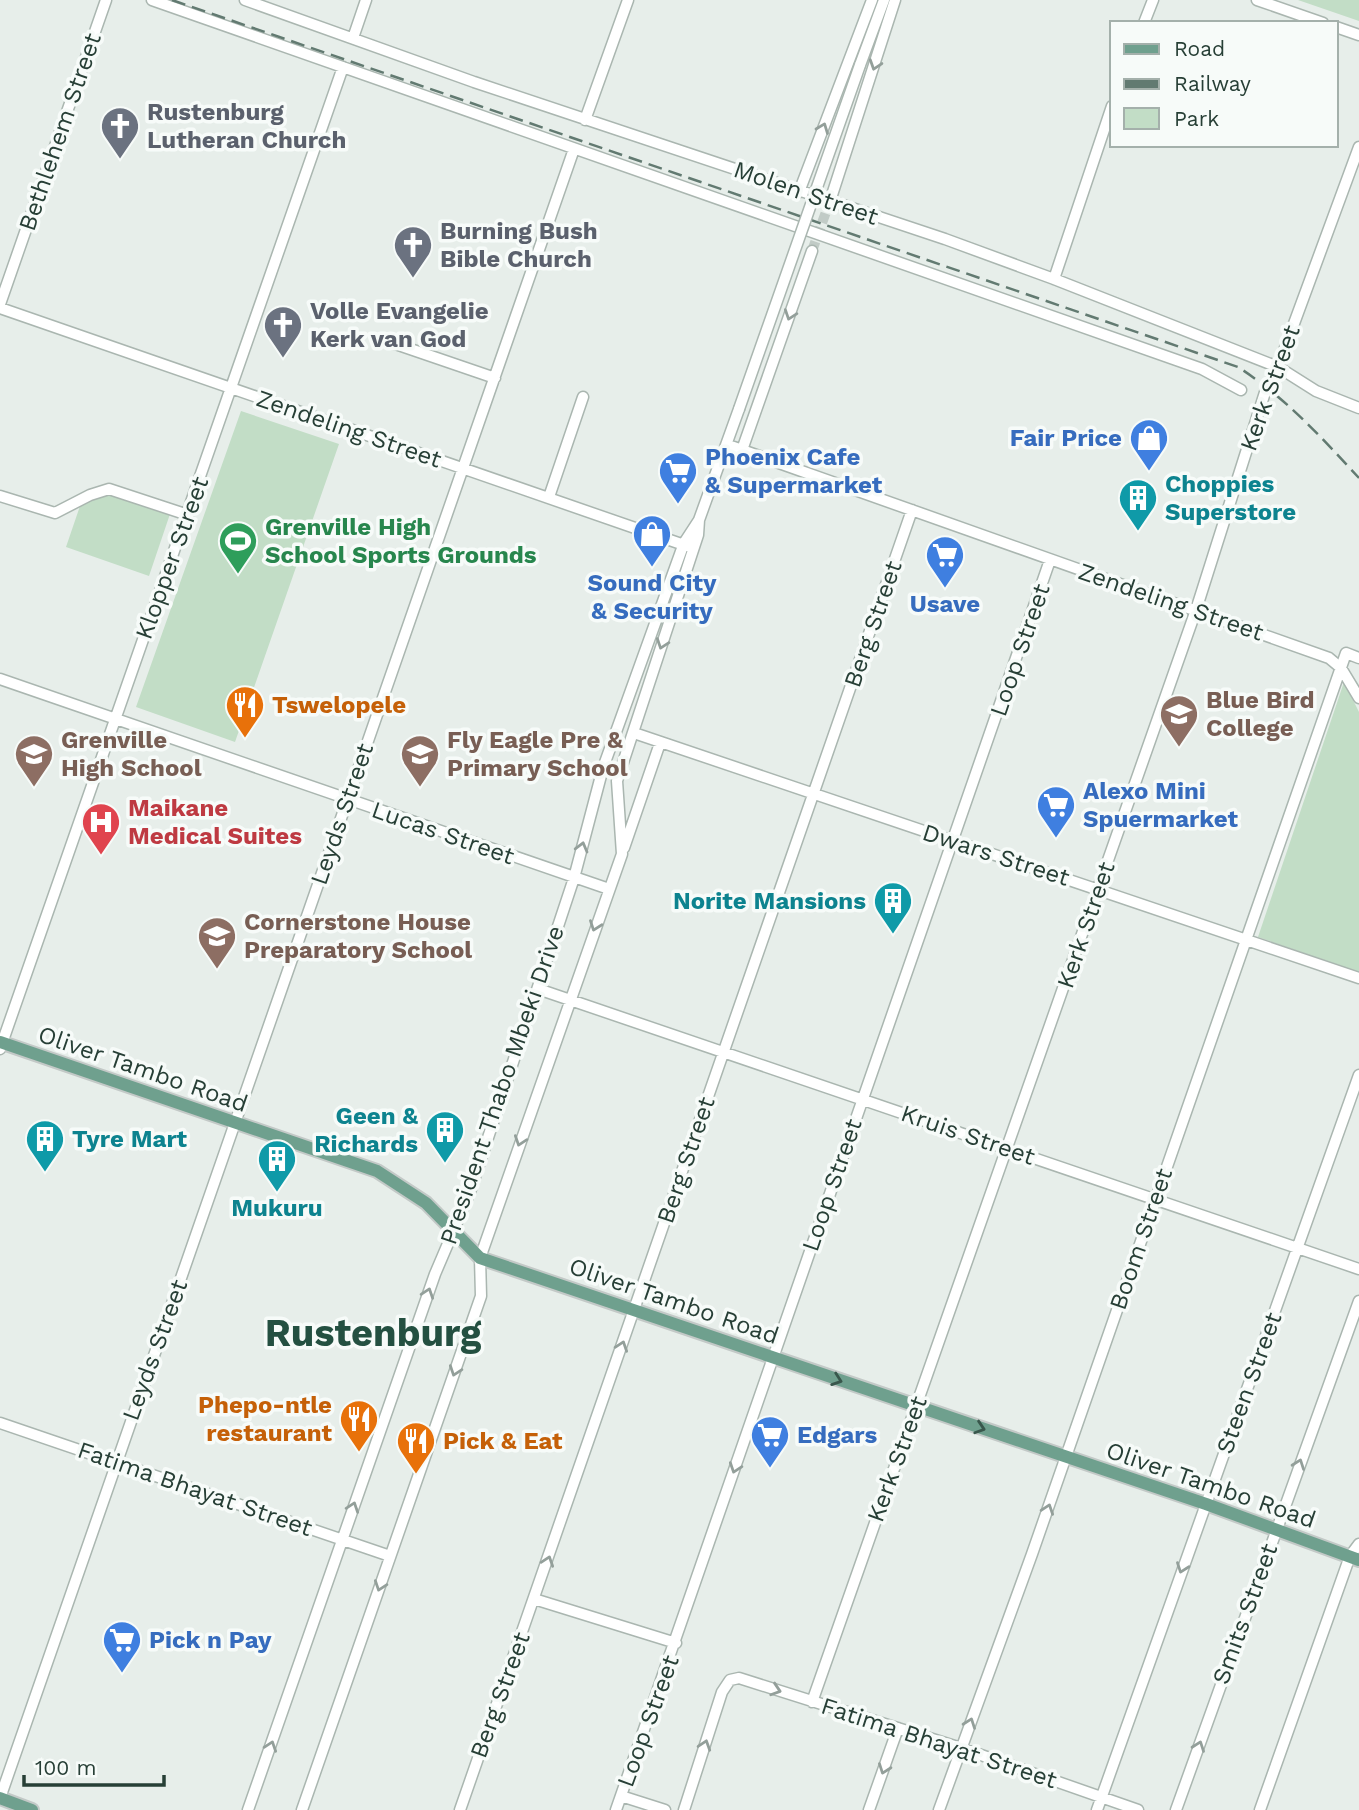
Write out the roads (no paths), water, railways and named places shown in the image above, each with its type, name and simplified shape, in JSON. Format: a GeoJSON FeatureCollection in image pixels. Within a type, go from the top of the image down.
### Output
{"type":"FeatureCollection","features":[{"type":"Feature","properties":{"kind":"main road","name":"Oliver Tambo Road"},"geometry":{"type":"LineString","coordinates":[[1,1045],[377,1171],[397,1182],[456,1228],[480,1258],[1206,1504],[1354,1558]]}},
{"type":"Feature","properties":{"kind":"main road"},"geometry":{"type":"LineString","coordinates":[[0,1798],[32,1810]]}},
{"type":"Feature","properties":{"kind":"street","name":"Bethlehem Street"},"geometry":{"type":"LineString","coordinates":[[0,306],[106,0]]}},
{"type":"Feature","properties":{"kind":"street","name":"Molen Street"},"geometry":{"type":"LineString","coordinates":[[152,0],[1202,369],[1241,390]]}},
{"type":"Feature","properties":{"kind":"street","name":"Molen Street"},"geometry":{"type":"LineString","coordinates":[[244,0],[585,120],[1054,279],[1278,368],[1316,391],[1359,408]]}},
{"type":"Feature","properties":{"kind":"street"},"geometry":{"type":"LineString","coordinates":[[353,38],[366,0]]}},
{"type":"Feature","properties":{"kind":"street"},"geometry":{"type":"LineString","coordinates":[[585,120],[628,0]]}},
{"type":"Feature","properties":{"kind":"street"},"geometry":{"type":"LineString","coordinates":[[799,192],[872,0]]}},
{"type":"Feature","properties":{"kind":"street","name":"President Thabo Mbeki Drive"},"geometry":{"type":"LineString","coordinates":[[302,1810],[481,1296],[480,1258],[568,1001],[622,854],[617,781],[692,556],[699,520],[728,445],[884,0]]}},
{"type":"Feature","properties":{"kind":"street"},"geometry":{"type":"LineString","coordinates":[[832,195],[895,0]]}},
{"type":"Feature","properties":{"kind":"street"},"geometry":{"type":"LineString","coordinates":[[1145,21],[1153,0]]}},
{"type":"Feature","properties":{"kind":"street"},"geometry":{"type":"LineString","coordinates":[[1257,0],[1317,21]]}},
{"type":"Feature","properties":{"kind":"street"},"geometry":{"type":"LineString","coordinates":[[1338,28],[1359,35]]}},
{"type":"Feature","properties":{"kind":"street","name":"Klopper Street"},"geometry":{"type":"LineString","coordinates":[[1,1045],[233,390],[343,67]]}},
{"type":"Feature","properties":{"kind":"street"},"geometry":{"type":"LineString","coordinates":[[1054,279],[1110,112]]}},
{"type":"Feature","properties":{"kind":"street","name":"Kerk Street"},"geometry":{"type":"LineString","coordinates":[[812,1702],[1196,610],[1267,386],[1278,368],[1359,147]]}},
{"type":"Feature","properties":{"kind":"street","name":"Leyds Street"},"geometry":{"type":"LineString","coordinates":[[0,1798],[574,149]]}},
{"type":"Feature","properties":{"kind":"street"},"geometry":{"type":"LineString","coordinates":[[742,450],[812,251]]}},
{"type":"Feature","properties":{"kind":"street","name":"Zendeling Street"},"geometry":{"type":"LineString","coordinates":[[0,306],[233,390],[684,544]]}},
{"type":"Feature","properties":{"kind":"street"},"geometry":{"type":"LineString","coordinates":[[381,338],[495,378]]}},
{"type":"Feature","properties":{"kind":"street"},"geometry":{"type":"LineString","coordinates":[[549,497],[583,397]]}},
{"type":"Feature","properties":{"kind":"street","name":"Zendeling Street"},"geometry":{"type":"LineString","coordinates":[[728,445],[1329,658],[1341,667]]}},
{"type":"Feature","properties":{"kind":"street"},"geometry":{"type":"LineString","coordinates":[[0,496],[55,513],[108,489],[188,515]]}},
{"type":"Feature","properties":{"kind":"street","name":"Berg Street"},"geometry":{"type":"LineString","coordinates":[[460,1810],[912,510]]}},
{"type":"Feature","properties":{"kind":"street","name":"President Thabo Mbeki Drive"},"geometry":{"type":"LineString","coordinates":[[248,1810],[435,1273],[456,1228],[574,878],[603,768],[684,544],[699,520]]}},
{"type":"Feature","properties":{"kind":"street"},"geometry":{"type":"LineString","coordinates":[[684,544],[692,556]]}},
{"type":"Feature","properties":{"kind":"street","name":"Loop Street"},"geometry":{"type":"LineString","coordinates":[[616,1810],[1050,560]]}},
{"type":"Feature","properties":{"kind":"street"},"geometry":{"type":"LineString","coordinates":[[1359,658],[1346,653],[1341,667],[1359,698]]}},
{"type":"Feature","properties":{"kind":"street","name":"Boom Street"},"geometry":{"type":"LineString","coordinates":[[939,1810],[1066,1456],[1341,667]]}},
{"type":"Feature","properties":{"kind":"street","name":"Lucas Street"},"geometry":{"type":"LineString","coordinates":[[0,678],[609,889]]}},
{"type":"Feature","properties":{"kind":"street","name":"Dwars Street"},"geometry":{"type":"LineString","coordinates":[[634,733],[1359,978]]}},
{"type":"Feature","properties":{"kind":"street"},"geometry":{"type":"LineString","coordinates":[[622,854],[660,743]]}},
{"type":"Feature","properties":{"kind":"street","name":"Kruis Street"},"geometry":{"type":"LineString","coordinates":[[537,989],[1359,1269]]}},
{"type":"Feature","properties":{"kind":"street","name":"Steen Street"},"geometry":{"type":"LineString","coordinates":[[1097,1810],[1359,1075]]}},
{"type":"Feature","properties":{"kind":"street","name":"Smits Street"},"geometry":{"type":"LineString","coordinates":[[1176,1810],[1359,1301]]}},
{"type":"Feature","properties":{"kind":"street","name":"Fatima Bhayat Street"},"geometry":{"type":"LineString","coordinates":[[0,1423],[390,1556]]}},
{"type":"Feature","properties":{"kind":"street"},"geometry":{"type":"LineString","coordinates":[[1260,1810],[1359,1544]]}},
{"type":"Feature","properties":{"kind":"street"},"geometry":{"type":"LineString","coordinates":[[534,1600],[676,1643]]}},
{"type":"Feature","properties":{"kind":"street","name":"Fatima Bhayat Street"},"geometry":{"type":"LineString","coordinates":[[684,1810],[722,1692],[730,1680],[739,1678],[961,1748],[1138,1810]]}},
{"type":"Feature","properties":{"kind":"street"},"geometry":{"type":"LineString","coordinates":[[869,1810],[898,1728]]}},
{"type":"Feature","properties":{"kind":"street"},"geometry":{"type":"LineString","coordinates":[[621,1796],[665,1810]]}},
{"type":"Feature","properties":{"kind":"tunnel"},"geometry":{"type":"LineString","coordinates":[[812,251],[832,195]]}},
{"type":"Feature","properties":{"kind":"railway"},"geometry":{"type":"LineString","coordinates":[[172,0],[1238,367],[1287,405],[1359,478]]}},
{"type":"Feature","properties":{"kind":"place","name":"Rustenburg Lutheran Church"},"geometry":{"type":"Point","coordinates":[120,160]}},
{"type":"Feature","properties":{"kind":"place","name":"Burning Bush Bible Church"},"geometry":{"type":"Point","coordinates":[413,279]}},
{"type":"Feature","properties":{"kind":"place","name":"Volle Evangelie Kerk van God"},"geometry":{"type":"Point","coordinates":[283,359]}},
{"type":"Feature","properties":{"kind":"place","name":"Fair Price"},"geometry":{"type":"Point","coordinates":[1149,472]}},
{"type":"Feature","properties":{"kind":"place","name":"Phoenix Cafe & Supermarket"},"geometry":{"type":"Point","coordinates":[678,505]}},
{"type":"Feature","properties":{"kind":"place","name":"Choppies Superstore"},"geometry":{"type":"Point","coordinates":[1138,532]}},
{"type":"Feature","properties":{"kind":"place","name":"Sound City & Security"},"geometry":{"type":"Point","coordinates":[652,568]}},
{"type":"Feature","properties":{"kind":"place","name":"Grenville High School Sports Grounds"},"geometry":{"type":"Point","coordinates":[238,575]}},
{"type":"Feature","properties":{"kind":"place","name":"Usave"},"geometry":{"type":"Point","coordinates":[945,589]}},
{"type":"Feature","properties":{"kind":"place","name":"Tswelopele"},"geometry":{"type":"Point","coordinates":[245,739]}},
{"type":"Feature","properties":{"kind":"place","name":"Blue Bird College"},"geometry":{"type":"Point","coordinates":[1179,748]}},
{"type":"Feature","properties":{"kind":"place","name":"Grenville High School"},"geometry":{"type":"Point","coordinates":[34,788]}},
{"type":"Feature","properties":{"kind":"place","name":"Fly Eagle Pre & Primary School"},"geometry":{"type":"Point","coordinates":[420,788]}},
{"type":"Feature","properties":{"kind":"place","name":"Alexo Mini Spuermarket"},"geometry":{"type":"Point","coordinates":[1056,839]}},
{"type":"Feature","properties":{"kind":"place","name":"Maikane Medical Suites"},"geometry":{"type":"Point","coordinates":[101,856]}},
{"type":"Feature","properties":{"kind":"place","name":"Norite Mansions"},"geometry":{"type":"Point","coordinates":[893,935]}},
{"type":"Feature","properties":{"kind":"place","name":"Cornerstone House Preparatory School"},"geometry":{"type":"Point","coordinates":[217,970]}},
{"type":"Feature","properties":{"kind":"place","name":"Geen & Richards"},"geometry":{"type":"Point","coordinates":[445,1164]}},
{"type":"Feature","properties":{"kind":"place","name":"Tyre Mart"},"geometry":{"type":"Point","coordinates":[45,1173]}},
{"type":"Feature","properties":{"kind":"place","name":"Mukuru"},"geometry":{"type":"Point","coordinates":[277,1193]}},
{"type":"Feature","properties":{"kind":"place","name":"Phepo-ntle restaurant"},"geometry":{"type":"Point","coordinates":[359,1453]}},
{"type":"Feature","properties":{"kind":"place","name":"Edgars"},"geometry":{"type":"Point","coordinates":[770,1469]}},
{"type":"Feature","properties":{"kind":"place","name":"Pick & Eat"},"geometry":{"type":"Point","coordinates":[416,1475]}},
{"type":"Feature","properties":{"kind":"place","name":"Pick n Pay"},"geometry":{"type":"Point","coordinates":[122,1674]}},
{"type":"Feature","properties":{"kind":"district","name":"Rustenburg"},"geometry":{"type":"Point","coordinates":[373,1333]}}]}
